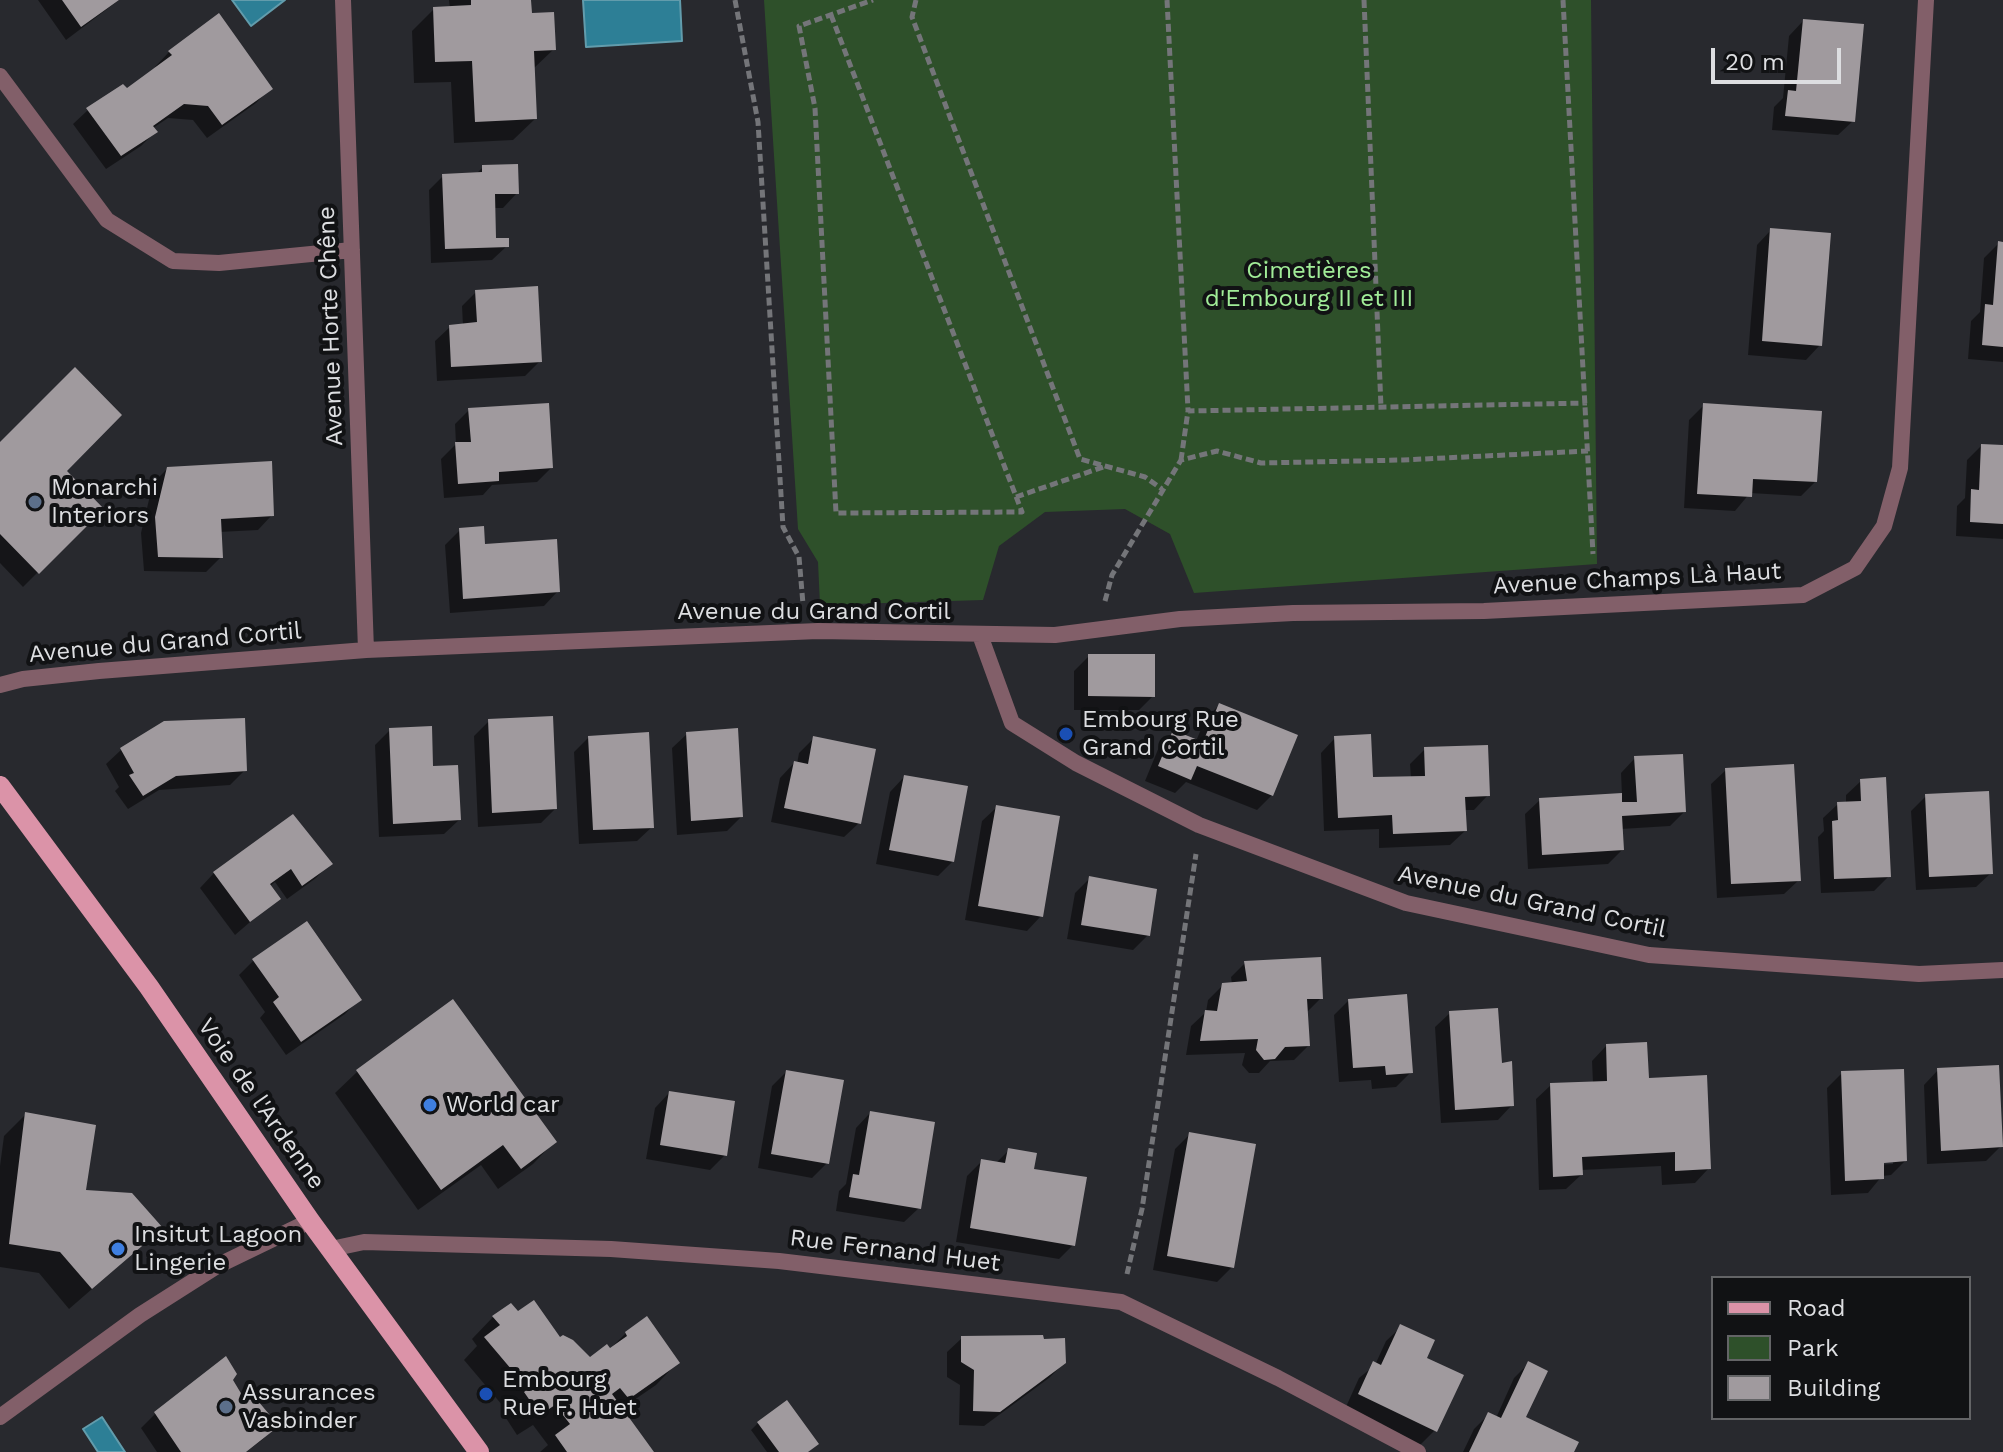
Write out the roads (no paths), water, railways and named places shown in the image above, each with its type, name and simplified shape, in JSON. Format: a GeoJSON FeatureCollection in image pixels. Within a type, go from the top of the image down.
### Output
{"type":"FeatureCollection","features":[{"type":"Feature","properties":{"kind":"main road","name":"Voie de l'Ardenne"},"geometry":{"type":"LineString","coordinates":[[0,786],[149,987],[310,1221],[479,1452]]}},
{"type":"Feature","properties":{"kind":"street","name":"Avenue Horte Chêne"},"geometry":{"type":"LineString","coordinates":[[343,0],[366,650]]}},
{"type":"Feature","properties":{"kind":"street","name":"Avenue Champs Là Haut"},"geometry":{"type":"LineString","coordinates":[[980,635],[1055,635],[1180,619],[1293,613],[1484,611],[1803,595],[1855,568],[1884,526],[1900,468],[1926,0]]}},
{"type":"Feature","properties":{"kind":"street"},"geometry":{"type":"LineString","coordinates":[[0,76],[107,220],[173,261],[219,263],[352,250]]}},
{"type":"Feature","properties":{"kind":"street","name":"Avenue du Grand Cortil"},"geometry":{"type":"LineString","coordinates":[[0,685],[23,679],[99,671],[366,650],[806,632],[980,635],[1012,723],[1076,763],[1199,825],[1406,903],[1649,955],[1919,974],[2003,970]]}},
{"type":"Feature","properties":{"kind":"street"},"geometry":{"type":"LineString","coordinates":[[0,1417],[179,1290],[217,1266],[310,1221]]}},
{"type":"Feature","properties":{"kind":"street","name":"Rue Fernand Huet"},"geometry":{"type":"LineString","coordinates":[[331,1249],[364,1242],[611,1249],[779,1261],[1121,1302],[1278,1378],[1418,1452]]}},
{"type":"Feature","properties":{"kind":"water"},"geometry":{"type":"Polygon","coordinates":[[[232,0],[285,0],[251,26],[232,0]]]}},
{"type":"Feature","properties":{"kind":"water"},"geometry":{"type":"Polygon","coordinates":[[[583,0],[680,0],[682,41],[586,47],[583,0]]]}},
{"type":"Feature","properties":{"kind":"water"},"geometry":{"type":"Polygon","coordinates":[[[102,1417],[125,1452],[98,1452],[83,1429],[102,1417]]]}},
{"type":"Feature","properties":{"kind":"place","name":"Monarchi Interiors"},"geometry":{"type":"Point","coordinates":[35,502]}},
{"type":"Feature","properties":{"kind":"place","name":"Embourg Rue Grand Cortil"},"geometry":{"type":"Point","coordinates":[1066,734]}},
{"type":"Feature","properties":{"kind":"place","name":"World car"},"geometry":{"type":"Point","coordinates":[430,1105]}},
{"type":"Feature","properties":{"kind":"place","name":"Insitut Lagoon Lingerie"},"geometry":{"type":"Point","coordinates":[118,1249]}},
{"type":"Feature","properties":{"kind":"place","name":"Embourg Rue F. Huet"},"geometry":{"type":"Point","coordinates":[486,1394]}},
{"type":"Feature","properties":{"kind":"place","name":"Assurances Vasbinder"},"geometry":{"type":"Point","coordinates":[226,1407]}},
{"type":"Feature","properties":{"kind":"park label","name":"Cimetières d'Embourg II et III"},"geometry":{"type":"Point","coordinates":[1309,285]}}]}
